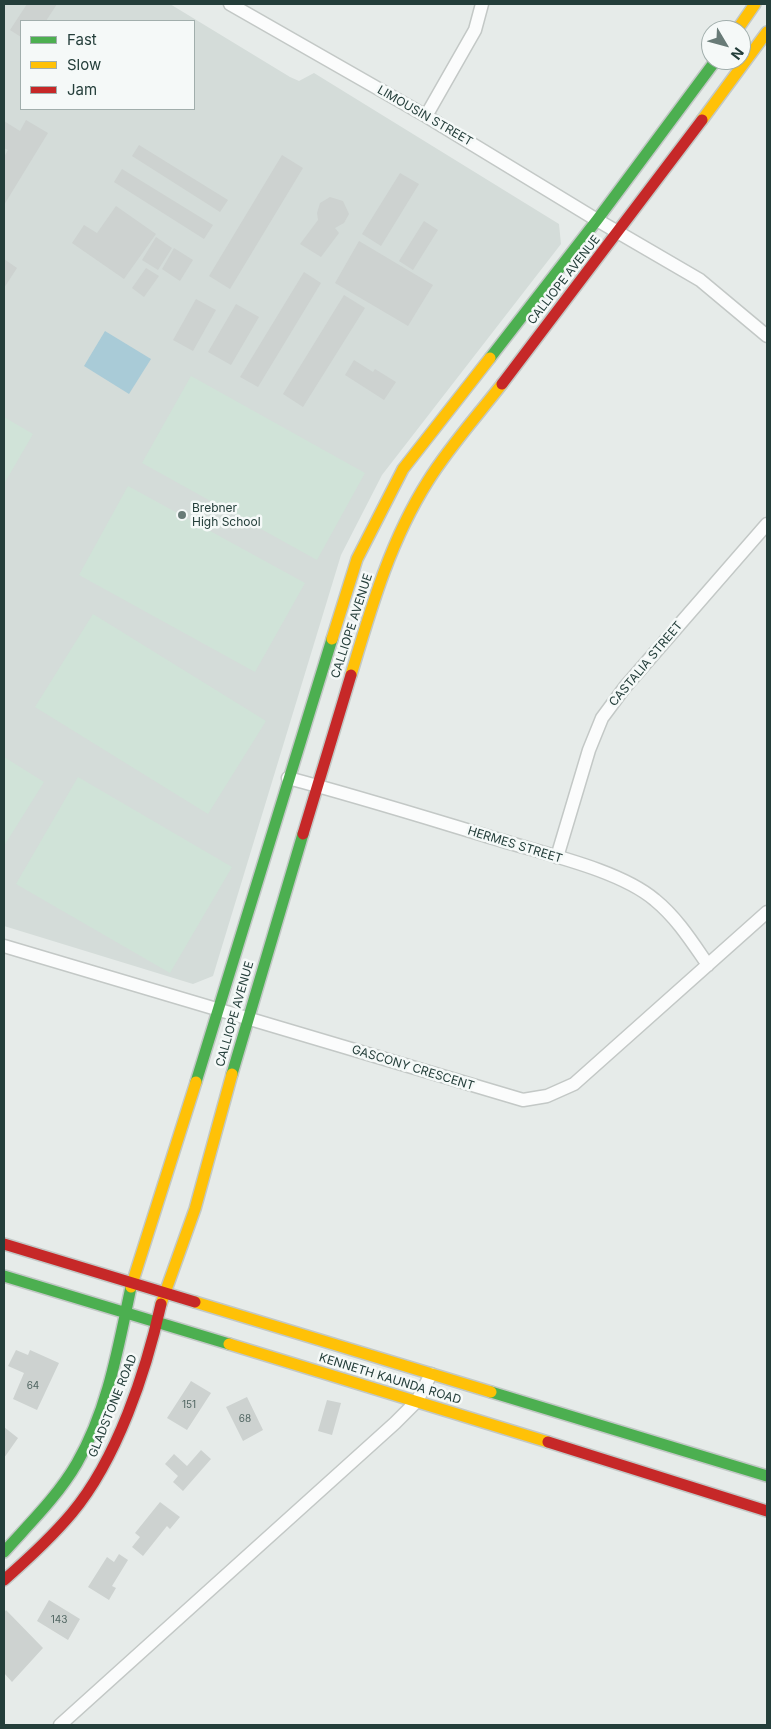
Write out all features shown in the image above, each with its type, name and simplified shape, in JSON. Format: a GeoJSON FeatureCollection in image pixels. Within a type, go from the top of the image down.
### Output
{"type":"FeatureCollection","features":[{"type":"Feature","properties":{"kind":"street","name":"LIMOUSIN STREET"},"geometry":{"type":"LineString","coordinates":[[230,4],[426,116],[700,280],[767,336]]}},
{"type":"Feature","properties":{"kind":"street"},"geometry":{"type":"LineString","coordinates":[[426,116],[475,30],[482,4]]}},
{"type":"Feature","properties":{"kind":"street"},"geometry":{"type":"LineString","coordinates":[[744,20],[755,4]]}},
{"type":"Feature","properties":{"kind":"street","name":"CALLIOPE AVENUE"},"geometry":{"type":"LineString","coordinates":[[751,47],[767,32]]}},
{"type":"Feature","properties":{"kind":"street","name":"CALLIOPE AVENUE"},"geometry":{"type":"LineString","coordinates":[[124,1314],[132,1282],[219,1009],[288,778],[357,559],[403,469],[597,220],[709,70]]}},
{"type":"Feature","properties":{"kind":"street","name":"CALLIOPE AVENUE"},"geometry":{"type":"LineString","coordinates":[[156,1324],[164,1291],[195,1208],[248,1017],[316,786],[377,588],[394,544],[412,506],[454,445],[618,232],[733,70]]}},
{"type":"Feature","properties":{"kind":"street","name":"CASTALIA STREET"},"geometry":{"type":"LineString","coordinates":[[556,857],[589,750],[607,711],[767,524]]}},
{"type":"Feature","properties":{"kind":"street","name":"HERMES STREET"},"geometry":{"type":"LineString","coordinates":[[288,778],[556,857],[613,876],[634,886],[655,900],[684,930],[708,965]]}},
{"type":"Feature","properties":{"kind":"street","name":"GASCONY CRESCENT"},"geometry":{"type":"LineString","coordinates":[[4,946],[248,1017],[503,1095],[523,1100],[536,1100],[574,1084],[767,912]]}},
{"type":"Feature","properties":{"kind":"street","name":"KENNETH KAUNDA ROAD"},"geometry":{"type":"LineString","coordinates":[[4,1244],[164,1291],[767,1476]]}},
{"type":"Feature","properties":{"kind":"street","name":"KENNETH KAUNDA ROAD"},"geometry":{"type":"LineString","coordinates":[[4,1276],[156,1324],[417,1401],[767,1511]]}},
{"type":"Feature","properties":{"kind":"street","name":"GLADSTONE ROAD"},"geometry":{"type":"LineString","coordinates":[[4,1552],[56,1493],[77,1463],[103,1408],[112,1378],[124,1314]]}},
{"type":"Feature","properties":{"kind":"street","name":"GLADSTONE ROAD"},"geometry":{"type":"LineString","coordinates":[[4,1580],[39,1549],[73,1512],[101,1470],[132,1402],[152,1345],[156,1324]]}},
{"type":"Feature","properties":{"kind":"street"},"geometry":{"type":"LineString","coordinates":[[60,1725],[264,1542],[417,1401],[431,1374]]}},
{"type":"Feature","properties":{"kind":"shaded area","name":"Brebner High School"},"geometry":{"type":"Polygon","coordinates":[[[4,4],[170,4],[290,77],[299,81],[314,73],[559,224],[561,244],[382,475],[341,555],[213,976],[193,984],[4,926],[4,4]]]}},
{"type":"Feature","properties":{"kind":"green space"},"geometry":{"type":"Polygon","coordinates":[[[191,376],[365,473],[317,560],[142,463],[191,376]]]}},
{"type":"Feature","properties":{"kind":"green space"},"geometry":{"type":"Polygon","coordinates":[[[4,417],[33,434],[4,484],[4,417]]]}},
{"type":"Feature","properties":{"kind":"green space"},"geometry":{"type":"Polygon","coordinates":[[[128,486],[305,583],[255,672],[79,575],[128,486]]]}},
{"type":"Feature","properties":{"kind":"green space"},"geometry":{"type":"Polygon","coordinates":[[[93,614],[266,721],[208,814],[35,707],[93,614]]]}},
{"type":"Feature","properties":{"kind":"green space"},"geometry":{"type":"Polygon","coordinates":[[[4,757],[44,782],[4,846],[4,757]]]}},
{"type":"Feature","properties":{"kind":"green space"},"geometry":{"type":"Polygon","coordinates":[[[78,777],[232,867],[170,973],[16,884],[78,777]]]}},
{"type":"Feature","properties":{"kind":"water"},"geometry":{"type":"Polygon","coordinates":[[[105,331],[151,359],[129,394],[84,366],[105,331]]]}},
{"type":"Feature","properties":{"kind":"building"},"geometry":{"type":"Polygon","coordinates":[[[27,4],[57,4],[47,20],[20,20],[20,36],[10,30],[27,4]]]}},
{"type":"Feature","properties":{"kind":"building"},"geometry":{"type":"Polygon","coordinates":[[[26,120],[48,133],[4,205],[4,157],[8,150],[4,148],[4,121],[20,131],[26,120]]]}},
{"type":"Feature","properties":{"kind":"building"},"geometry":{"type":"Polygon","coordinates":[[[139,145],[228,200],[220,212],[132,156],[139,145]]]}},
{"type":"Feature","properties":{"kind":"building"},"geometry":{"type":"Polygon","coordinates":[[[282,155],[303,168],[230,289],[209,276],[282,155]]]}},
{"type":"Feature","properties":{"kind":"building"},"geometry":{"type":"Polygon","coordinates":[[[122,169],[213,225],[204,239],[114,182],[122,169]]]}},
{"type":"Feature","properties":{"kind":"building"},"geometry":{"type":"Polygon","coordinates":[[[400,173],[419,184],[381,246],[362,234],[400,173]]]}},
{"type":"Feature","properties":{"kind":"building"},"geometry":{"type":"Polygon","coordinates":[[[330,197],[343,201],[349,214],[344,223],[335,228],[339,233],[321,257],[300,244],[318,220],[317,213],[320,203],[330,197]]]}},
{"type":"Feature","properties":{"kind":"building"},"geometry":{"type":"Polygon","coordinates":[[[116,206],[156,234],[124,279],[72,243],[84,225],[97,233],[116,206]]]}},
{"type":"Feature","properties":{"kind":"building"},"geometry":{"type":"Polygon","coordinates":[[[424,221],[438,230],[413,270],[399,261],[424,221]]]}},
{"type":"Feature","properties":{"kind":"building"},"geometry":{"type":"Polygon","coordinates":[[[156,237],[172,248],[158,270],[142,260],[156,237]]]}},
{"type":"Feature","properties":{"kind":"building"},"geometry":{"type":"Polygon","coordinates":[[[359,241],[433,285],[408,326],[335,283],[359,241]]]}},
{"type":"Feature","properties":{"kind":"building"},"geometry":{"type":"Polygon","coordinates":[[[174,248],[193,260],[180,281],[162,269],[174,248]]]}},
{"type":"Feature","properties":{"kind":"building"},"geometry":{"type":"Polygon","coordinates":[[[4,259],[17,268],[4,288],[4,259]]]}},
{"type":"Feature","properties":{"kind":"building"},"geometry":{"type":"Polygon","coordinates":[[[146,268],[159,276],[144,297],[132,288],[146,268]]]}},
{"type":"Feature","properties":{"kind":"building"},"geometry":{"type":"Polygon","coordinates":[[[304,272],[321,283],[258,387],[240,377],[304,272]]]}},
{"type":"Feature","properties":{"kind":"building"},"geometry":{"type":"Polygon","coordinates":[[[344,295],[365,308],[303,407],[283,394],[344,295]]]}},
{"type":"Feature","properties":{"kind":"building"},"geometry":{"type":"Polygon","coordinates":[[[196,299],[216,310],[193,351],[173,340],[196,299]]]}},
{"type":"Feature","properties":{"kind":"building"},"geometry":{"type":"Polygon","coordinates":[[[236,304],[259,317],[231,365],[208,352],[236,304]]]}},
{"type":"Feature","properties":{"kind":"building"},"geometry":{"type":"Polygon","coordinates":[[[354,360],[373,372],[375,369],[396,382],[384,400],[345,375],[354,360]]]}},
{"type":"Feature","properties":{"kind":"building"},"geometry":{"type":"Polygon","coordinates":[[[16,1350],[28,1355],[30,1350],[59,1363],[37,1410],[13,1399],[24,1373],[8,1366],[16,1350]]]}},
{"type":"Feature","properties":{"kind":"building"},"geometry":{"type":"Polygon","coordinates":[[[191,1381],[211,1393],[187,1430],[167,1418],[191,1381]]]}},
{"type":"Feature","properties":{"kind":"building"},"geometry":{"type":"Polygon","coordinates":[[[247,1397],[263,1430],[243,1441],[226,1407],[247,1397]]]}},
{"type":"Feature","properties":{"kind":"building"},"geometry":{"type":"Polygon","coordinates":[[[327,1400],[341,1403],[332,1435],[318,1431],[327,1400]]]}},
{"type":"Feature","properties":{"kind":"building"},"geometry":{"type":"Polygon","coordinates":[[[4,1427],[18,1438],[4,1458],[4,1427]]]}},
{"type":"Feature","properties":{"kind":"building"},"geometry":{"type":"Polygon","coordinates":[[[201,1450],[211,1459],[183,1491],[173,1482],[178,1476],[165,1464],[174,1454],[187,1466],[201,1450]]]}},
{"type":"Feature","properties":{"kind":"building"},"geometry":{"type":"Polygon","coordinates":[[[160,1502],[180,1517],[170,1529],[167,1526],[143,1556],[132,1547],[140,1537],[135,1533],[160,1502]]]}},
{"type":"Feature","properties":{"kind":"building"},"geometry":{"type":"Polygon","coordinates":[[[119,1554],[128,1560],[112,1586],[116,1588],[109,1600],[88,1587],[107,1557],[114,1562],[119,1554]]]}},
{"type":"Feature","properties":{"kind":"building"},"geometry":{"type":"Polygon","coordinates":[[[49,1600],[80,1619],[68,1640],[37,1621],[49,1600]]]}},
{"type":"Feature","properties":{"kind":"building"},"geometry":{"type":"Polygon","coordinates":[[[6,1610],[43,1648],[12,1682],[4,1673],[4,1613],[6,1610]]]}},
{"type":"Feature","properties":{"kind":"traffic: fast"},"geometry":{"type":"LineString","coordinates":[[490,358],[597,220],[709,70]]}},
{"type":"Feature","properties":{"kind":"traffic: fast"},"geometry":{"type":"LineString","coordinates":[[196,1082],[332,639]]}},
{"type":"Feature","properties":{"kind":"traffic: fast"},"geometry":{"type":"LineString","coordinates":[[232,1074],[303,834]]}},
{"type":"Feature","properties":{"kind":"traffic: fast"},"geometry":{"type":"LineString","coordinates":[[4,1276],[229,1344]]}},
{"type":"Feature","properties":{"kind":"traffic: fast"},"geometry":{"type":"LineString","coordinates":[[4,1552],[61,1487],[88,1442],[111,1378],[131,1287]]}},
{"type":"Feature","properties":{"kind":"traffic: fast"},"geometry":{"type":"LineString","coordinates":[[491,1392],[767,1476]]}},
{"type":"Feature","properties":{"kind":"traffic: slow"},"geometry":{"type":"LineString","coordinates":[[744,20],[755,4]]}},
{"type":"Feature","properties":{"kind":"traffic: slow"},"geometry":{"type":"LineString","coordinates":[[702,120],[767,32]]}},
{"type":"Feature","properties":{"kind":"traffic: slow"},"geometry":{"type":"LineString","coordinates":[[332,639],[357,559],[403,469],[490,358]]}},
{"type":"Feature","properties":{"kind":"traffic: slow"},"geometry":{"type":"LineString","coordinates":[[351,675],[383,575],[403,527],[428,481],[445,456],[502,384]]}},
{"type":"Feature","properties":{"kind":"traffic: slow"},"geometry":{"type":"LineString","coordinates":[[161,1304],[195,1209],[232,1074]]}},
{"type":"Feature","properties":{"kind":"traffic: slow"},"geometry":{"type":"LineString","coordinates":[[131,1287],[196,1082]]}},
{"type":"Feature","properties":{"kind":"traffic: slow"},"geometry":{"type":"LineString","coordinates":[[195,1302],[491,1392]]}},
{"type":"Feature","properties":{"kind":"traffic: slow"},"geometry":{"type":"LineString","coordinates":[[229,1344],[548,1442]]}},
{"type":"Feature","properties":{"kind":"traffic: jam"},"geometry":{"type":"LineString","coordinates":[[502,384],[702,120]]}},
{"type":"Feature","properties":{"kind":"traffic: jam"},"geometry":{"type":"LineString","coordinates":[[303,834],[351,675]]}},
{"type":"Feature","properties":{"kind":"traffic: jam"},"geometry":{"type":"LineString","coordinates":[[4,1244],[195,1302]]}},
{"type":"Feature","properties":{"kind":"traffic: jam"},"geometry":{"type":"LineString","coordinates":[[4,1580],[39,1548],[72,1513],[103,1467],[128,1414],[138,1386],[161,1304]]}},
{"type":"Feature","properties":{"kind":"traffic: jam"},"geometry":{"type":"LineString","coordinates":[[548,1442],[767,1511]]}},
{"type":"Feature","properties":{"kind":"place","name":"Brebner High School"},"geometry":{"type":"Point","coordinates":[182,515]}}]}
